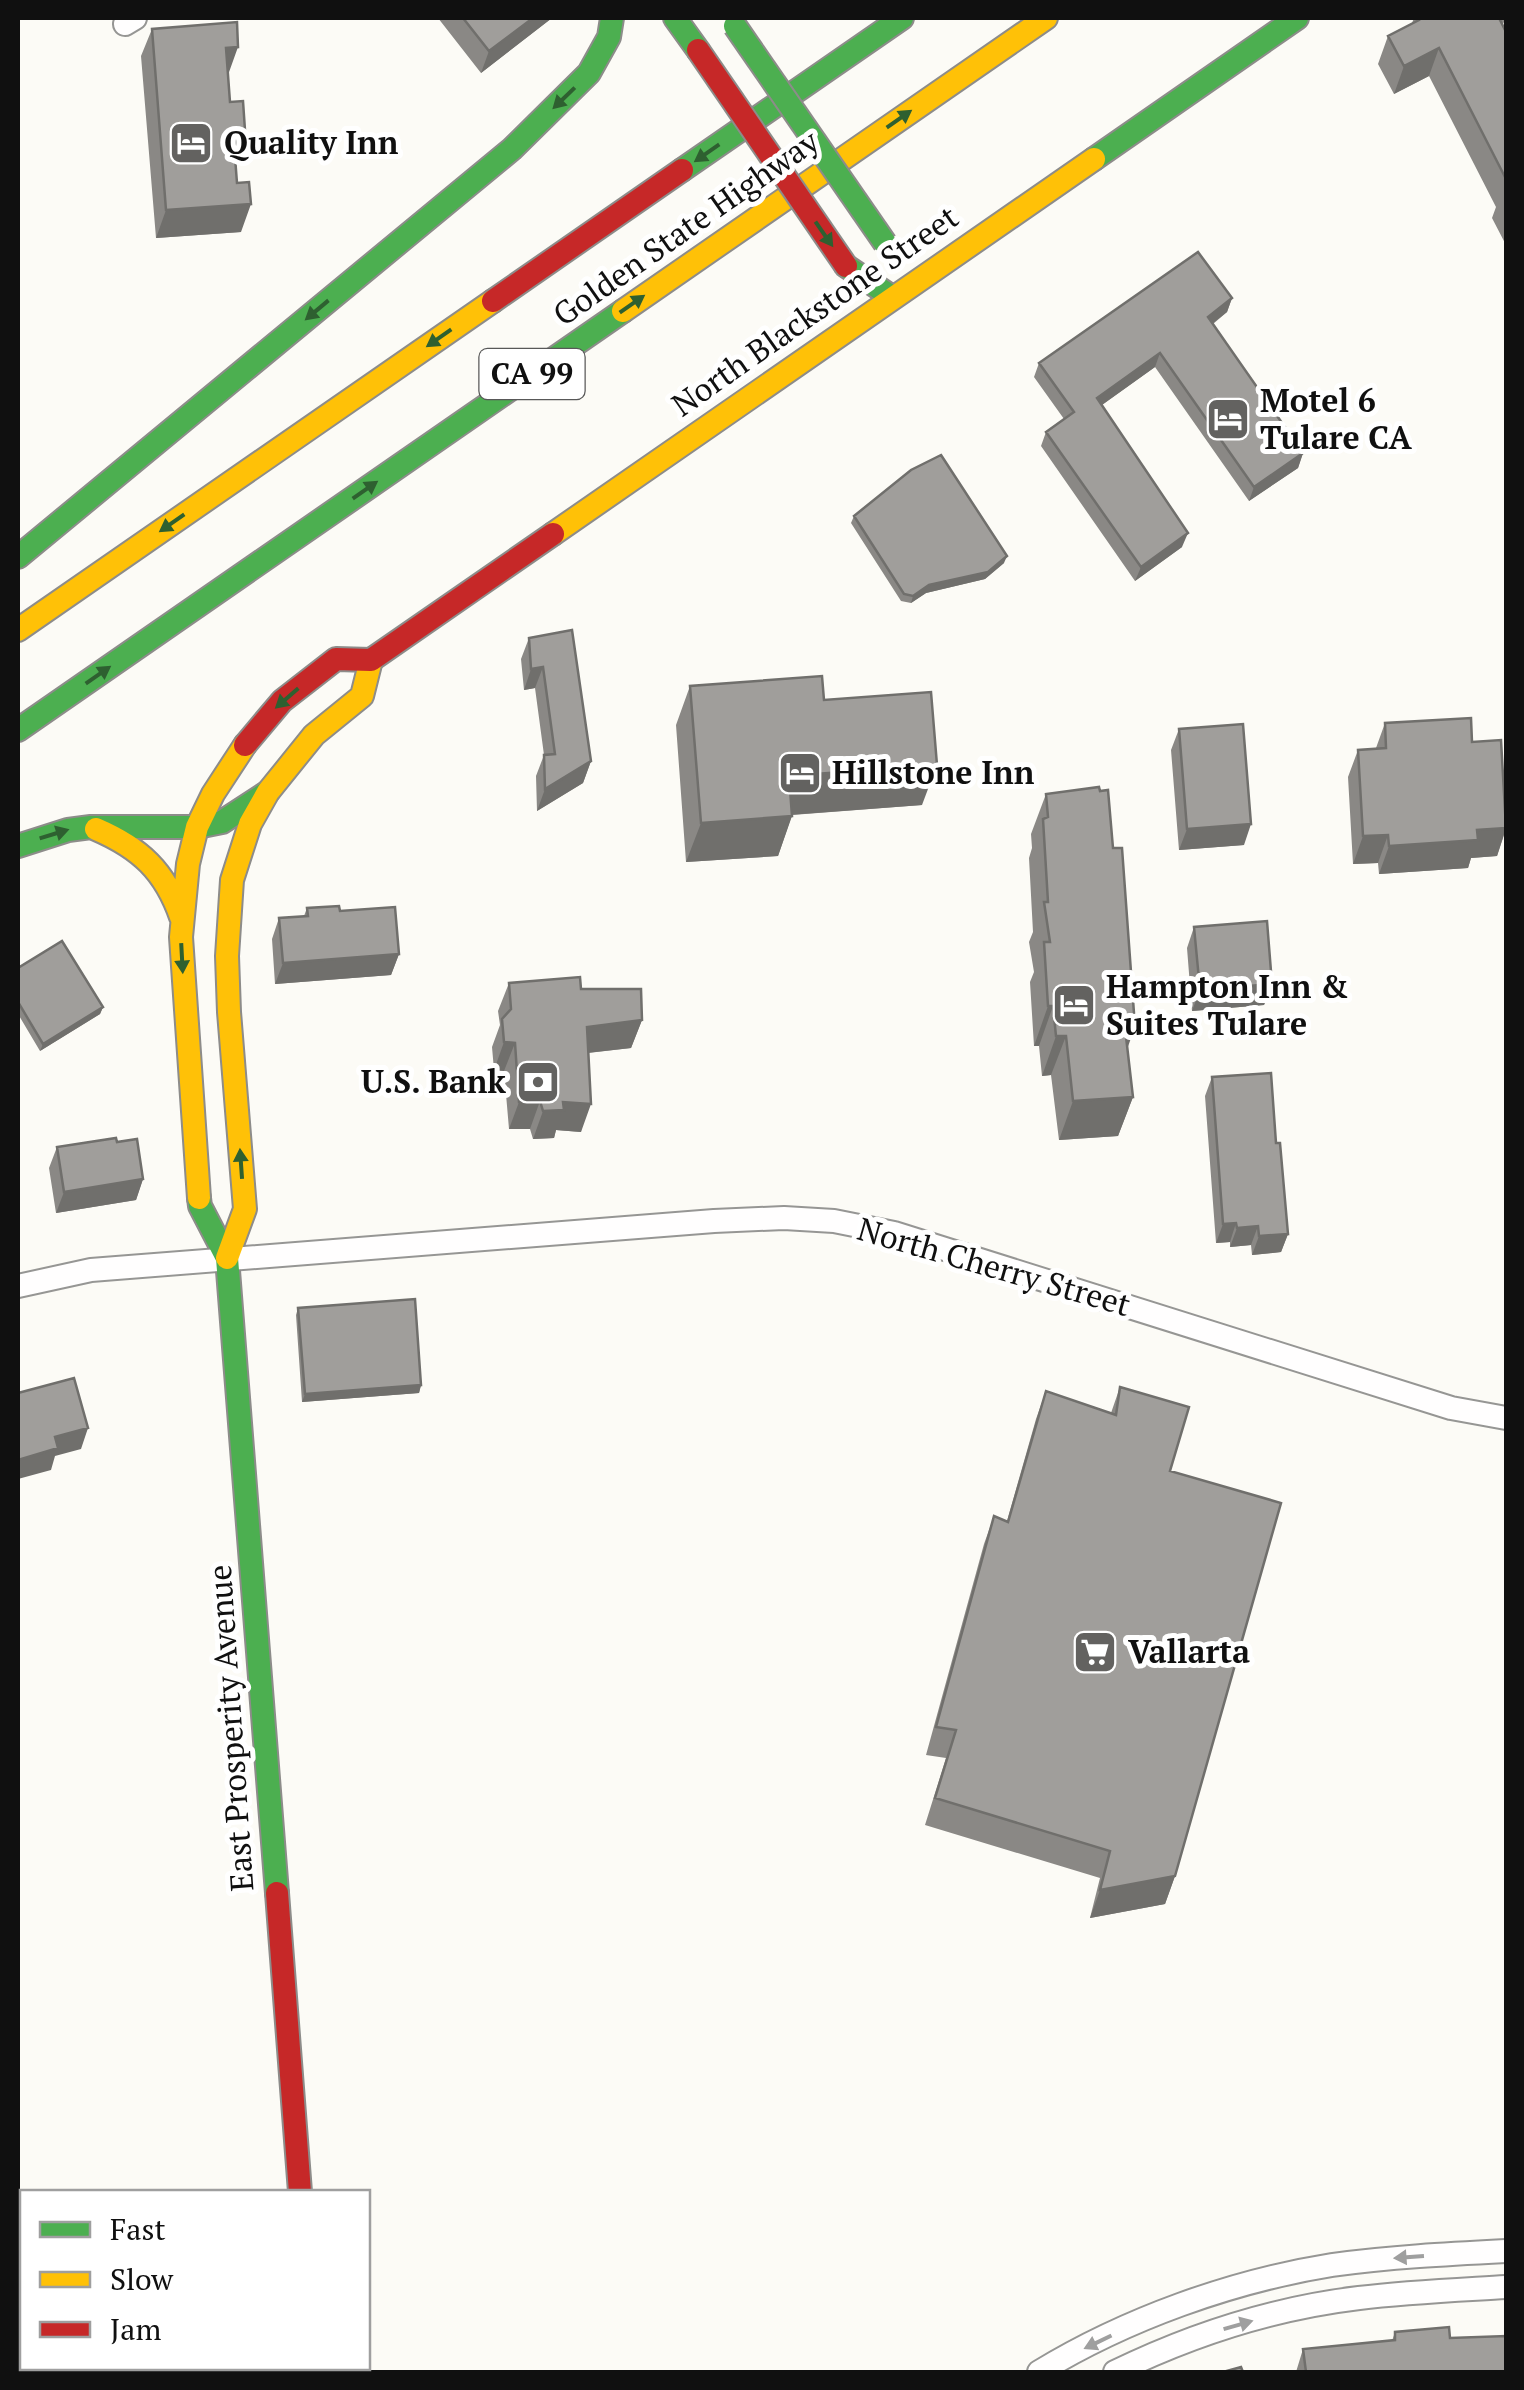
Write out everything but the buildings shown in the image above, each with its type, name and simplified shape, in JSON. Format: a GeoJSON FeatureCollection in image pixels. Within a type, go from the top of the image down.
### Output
{"type":"FeatureCollection","features":[{"type":"Feature","properties":{"kind":"main road"},"geometry":{"type":"LineString","coordinates":[[18,557],[512,149],[588,75],[606,48],[612,18]]}},
{"type":"Feature","properties":{"kind":"main road"},"geometry":{"type":"LineString","coordinates":[[675,18],[846,266],[892,297]]}},
{"type":"Feature","properties":{"kind":"main road","name":"Golden State Highway"},"geometry":{"type":"LineString","coordinates":[[18,630],[902,18]]}},
{"type":"Feature","properties":{"kind":"main road","name":"Golden State Highway"},"geometry":{"type":"LineString","coordinates":[[18,730],[1046,18]]}},
{"type":"Feature","properties":{"kind":"main road","name":"North Blackstone Street"},"geometry":{"type":"LineString","coordinates":[[197,827],[255,730],[282,702],[336,659],[371,660],[1297,18]]}},
{"type":"Feature","properties":{"kind":"main road"},"geometry":{"type":"LineString","coordinates":[[732,22],[884,243],[892,297]]}},
{"type":"Feature","properties":{"kind":"main road"},"geometry":{"type":"LineString","coordinates":[[18,846],[91,826],[197,827],[222,822],[268,792],[314,735],[362,696],[371,660]]}},
{"type":"Feature","properties":{"kind":"main road","name":"East Prosperity Avenue"},"geometry":{"type":"LineString","coordinates":[[227,1258],[245,1209],[229,1012],[229,906],[238,857],[268,792]]}},
{"type":"Feature","properties":{"kind":"main road"},"geometry":{"type":"LineString","coordinates":[[91,826],[146,855],[172,889],[181,918]]}},
{"type":"Feature","properties":{"kind":"main road","name":"East Prosperity Avenue"},"geometry":{"type":"LineString","coordinates":[[197,827],[184,881],[181,918],[200,1206],[227,1258],[300,2190]]}},
{"type":"Feature","properties":{"kind":"street","name":"North Cherry Street"},"geometry":{"type":"LineString","coordinates":[[18,1286],[90,1270],[227,1258],[714,1221],[834,1221],[894,1234],[1451,1408],[1506,1418]]}},
{"type":"Feature","properties":{"kind":"street"},"geometry":{"type":"LineString","coordinates":[[1039,2372],[1142,2322],[1227,2290],[1288,2274],[1368,2260],[1506,2251]]}},
{"type":"Feature","properties":{"kind":"street"},"geometry":{"type":"LineString","coordinates":[[1115,2372],[1184,2341],[1302,2309],[1356,2298],[1506,2288]]}},
{"type":"Feature","properties":{"kind":"traffic: fast"},"geometry":{"type":"LineString","coordinates":[[18,557],[512,149],[589,73],[609,37],[612,18]]}},
{"type":"Feature","properties":{"kind":"traffic: fast"},"geometry":{"type":"LineString","coordinates":[[675,18],[698,50]]}},
{"type":"Feature","properties":{"kind":"traffic: fast"},"geometry":{"type":"LineString","coordinates":[[682,170],[902,18]]}},
{"type":"Feature","properties":{"kind":"traffic: fast"},"geometry":{"type":"LineString","coordinates":[[1094,159],[1297,18]]}},
{"type":"Feature","properties":{"kind":"traffic: fast"},"geometry":{"type":"LineString","coordinates":[[735,26],[885,243]]}},
{"type":"Feature","properties":{"kind":"traffic: fast"},"geometry":{"type":"LineString","coordinates":[[846,266],[892,297]]}},
{"type":"Feature","properties":{"kind":"traffic: fast"},"geometry":{"type":"LineString","coordinates":[[18,730],[623,311]]}},
{"type":"Feature","properties":{"kind":"traffic: fast"},"geometry":{"type":"LineString","coordinates":[[18,846],[91,827],[197,827],[222,822],[268,792]]}},
{"type":"Feature","properties":{"kind":"traffic: fast"},"geometry":{"type":"LineString","coordinates":[[199,1198],[227,1258],[277,1893]]}},
{"type":"Feature","properties":{"kind":"traffic: slow"},"geometry":{"type":"LineString","coordinates":[[623,311],[1046,18]]}},
{"type":"Feature","properties":{"kind":"traffic: slow"},"geometry":{"type":"LineString","coordinates":[[553,534],[1094,159]]}},
{"type":"Feature","properties":{"kind":"traffic: slow"},"geometry":{"type":"LineString","coordinates":[[18,630],[493,301]]}},
{"type":"Feature","properties":{"kind":"traffic: slow"},"geometry":{"type":"LineString","coordinates":[[227,1258],[245,1209],[229,1012],[227,956],[232,880],[250,824],[268,792],[314,735],[362,696],[371,660]]}},
{"type":"Feature","properties":{"kind":"traffic: slow"},"geometry":{"type":"LineString","coordinates":[[199,1198],[181,937],[188,864],[197,827],[245,745]]}},
{"type":"Feature","properties":{"kind":"traffic: slow"},"geometry":{"type":"LineString","coordinates":[[96,829],[126,844],[149,863],[167,887],[181,917]]}},
{"type":"Feature","properties":{"kind":"traffic: jam"},"geometry":{"type":"LineString","coordinates":[[698,50],[846,266]]}},
{"type":"Feature","properties":{"kind":"traffic: jam"},"geometry":{"type":"LineString","coordinates":[[493,301],[682,170]]}},
{"type":"Feature","properties":{"kind":"traffic: jam"},"geometry":{"type":"LineString","coordinates":[[245,745],[282,701],[336,659],[371,660],[553,534]]}},
{"type":"Feature","properties":{"kind":"traffic: jam"},"geometry":{"type":"LineString","coordinates":[[277,1893],[300,2190]]}},
{"type":"Feature","properties":{"kind":"place","name":"Quality Inn"},"geometry":{"type":"Point","coordinates":[191,143]}},
{"type":"Feature","properties":{"kind":"place","name":"Motel 6 Tulare CA"},"geometry":{"type":"Point","coordinates":[1228,419]}},
{"type":"Feature","properties":{"kind":"place","name":"Hillstone Inn"},"geometry":{"type":"Point","coordinates":[800,773]}},
{"type":"Feature","properties":{"kind":"place","name":"Hampton Inn & Suites Tulare"},"geometry":{"type":"Point","coordinates":[1074,1005]}},
{"type":"Feature","properties":{"kind":"place","name":"U.S. Bank"},"geometry":{"type":"Point","coordinates":[538,1082]}},
{"type":"Feature","properties":{"kind":"place","name":"Vallarta"},"geometry":{"type":"Point","coordinates":[1095,1652]}}]}
